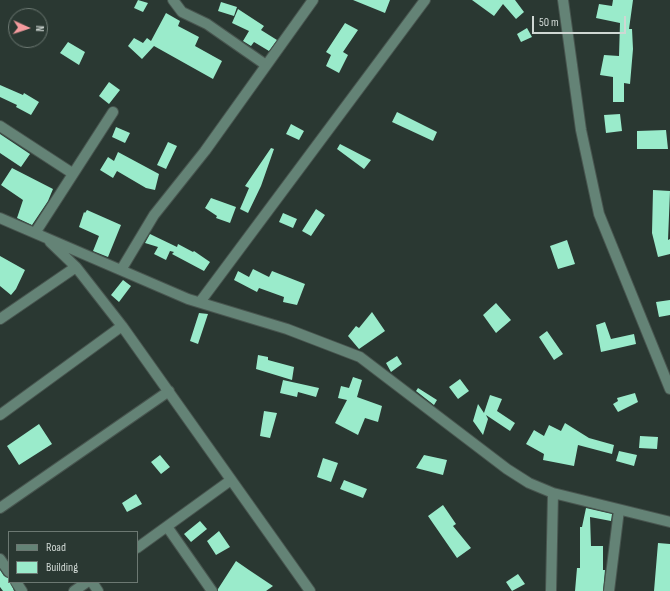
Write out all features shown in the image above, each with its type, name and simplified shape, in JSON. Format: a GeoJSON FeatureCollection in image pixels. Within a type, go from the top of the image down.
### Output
{"type":"FeatureCollection","features":[{"type":"Feature","properties":{"kind":"street"},"geometry":{"type":"LineString","coordinates":[[173,0],[182,12],[207,24],[266,65]]}},
{"type":"Feature","properties":{"kind":"street"},"geometry":{"type":"LineString","coordinates":[[121,270],[154,215],[205,151],[313,0]]}},
{"type":"Feature","properties":{"kind":"street"},"geometry":{"type":"LineString","coordinates":[[200,302],[425,0]]}},
{"type":"Feature","properties":{"kind":"street"},"geometry":{"type":"LineString","coordinates":[[563,0],[581,130],[599,214],[670,390]]}},
{"type":"Feature","properties":{"kind":"street"},"geometry":{"type":"LineString","coordinates":[[40,234],[72,173],[112,112]]}},
{"type":"Feature","properties":{"kind":"street"},"geometry":{"type":"LineString","coordinates":[[0,126],[72,173]]}},
{"type":"Feature","properties":{"kind":"street"},"geometry":{"type":"LineString","coordinates":[[0,218],[200,302],[287,329],[360,358],[507,469],[529,483],[553,493],[670,522]]}},
{"type":"Feature","properties":{"kind":"street"},"geometry":{"type":"LineString","coordinates":[[40,234],[76,267],[122,326],[310,591]]}},
{"type":"Feature","properties":{"kind":"street"},"geometry":{"type":"LineString","coordinates":[[0,319],[76,267]]}},
{"type":"Feature","properties":{"kind":"street"},"geometry":{"type":"LineString","coordinates":[[0,415],[122,326]]}},
{"type":"Feature","properties":{"kind":"street"},"geometry":{"type":"LineString","coordinates":[[0,508],[169,391]]}},
{"type":"Feature","properties":{"kind":"street"},"geometry":{"type":"LineString","coordinates":[[138,547],[168,528],[232,480]]}},
{"type":"Feature","properties":{"kind":"street"},"geometry":{"type":"LineString","coordinates":[[551,591],[553,493]]}},
{"type":"Feature","properties":{"kind":"street"},"geometry":{"type":"LineString","coordinates":[[609,591],[619,510]]}},
{"type":"Feature","properties":{"kind":"street"},"geometry":{"type":"LineString","coordinates":[[168,528],[212,591]]}},
{"type":"Feature","properties":{"kind":"street"},"geometry":{"type":"LineString","coordinates":[[0,559],[8,571]]}},
{"type":"Feature","properties":{"kind":"street"},"geometry":{"type":"LineString","coordinates":[[74,591],[86,583]]}},
{"type":"Feature","properties":{"kind":"building"},"geometry":{"type":"Polygon","coordinates":[[[138,0],[148,3],[143,12],[134,8],[138,0]]]}},
{"type":"Feature","properties":{"kind":"building"},"geometry":{"type":"Polygon","coordinates":[[[353,0],[390,0],[385,13],[353,0]]]}},
{"type":"Feature","properties":{"kind":"building"},"geometry":{"type":"Polygon","coordinates":[[[472,0],[515,0],[524,12],[516,19],[503,4],[494,16],[472,0]]]}},
{"type":"Feature","properties":{"kind":"building"},"geometry":{"type":"Polygon","coordinates":[[[613,0],[633,0],[629,29],[632,29],[633,49],[630,84],[624,83],[624,102],[613,102],[613,77],[600,75],[604,55],[619,56],[620,23],[596,18],[599,4],[612,6],[613,0]]]}},
{"type":"Feature","properties":{"kind":"building"},"geometry":{"type":"Polygon","coordinates":[[[221,2],[237,7],[234,16],[218,11],[221,2]]]}},
{"type":"Feature","properties":{"kind":"building"},"geometry":{"type":"Polygon","coordinates":[[[238,9],[264,26],[261,30],[277,40],[269,51],[254,42],[251,46],[243,41],[249,31],[232,23],[238,9]]]}},
{"type":"Feature","properties":{"kind":"building"},"geometry":{"type":"Polygon","coordinates":[[[166,13],[180,21],[178,26],[199,37],[195,46],[222,61],[213,79],[154,46],[142,59],[128,46],[134,38],[143,43],[147,38],[151,41],[166,13]]]}},
{"type":"Feature","properties":{"kind":"building"},"geometry":{"type":"Polygon","coordinates":[[[345,23],[358,30],[343,52],[348,55],[339,73],[326,66],[331,55],[326,52],[345,23]]]}},
{"type":"Feature","properties":{"kind":"building"},"geometry":{"type":"Polygon","coordinates":[[[527,28],[532,37],[521,42],[517,34],[527,28]]]}},
{"type":"Feature","properties":{"kind":"building"},"geometry":{"type":"Polygon","coordinates":[[[68,42],[85,52],[79,65],[60,53],[68,42]]]}},
{"type":"Feature","properties":{"kind":"building"},"geometry":{"type":"Polygon","coordinates":[[[109,82],[120,90],[109,104],[99,96],[109,82]]]}},
{"type":"Feature","properties":{"kind":"building"},"geometry":{"type":"Polygon","coordinates":[[[0,85],[23,95],[24,93],[39,102],[31,115],[16,107],[17,105],[0,97],[0,85]]]}},
{"type":"Feature","properties":{"kind":"building"},"geometry":{"type":"Polygon","coordinates":[[[397,112],[437,132],[433,141],[392,122],[397,112]]]}},
{"type":"Feature","properties":{"kind":"building"},"geometry":{"type":"Polygon","coordinates":[[[620,114],[622,131],[606,133],[604,115],[620,114]]]}},
{"type":"Feature","properties":{"kind":"building"},"geometry":{"type":"Polygon","coordinates":[[[291,124],[304,131],[299,140],[286,134],[291,124]]]}},
{"type":"Feature","properties":{"kind":"building"},"geometry":{"type":"Polygon","coordinates":[[[116,127],[130,133],[125,143],[112,137],[116,127]]]}},
{"type":"Feature","properties":{"kind":"building"},"geometry":{"type":"Polygon","coordinates":[[[666,130],[668,149],[637,149],[637,131],[666,130]]]}},
{"type":"Feature","properties":{"kind":"building"},"geometry":{"type":"Polygon","coordinates":[[[0,134],[30,154],[21,167],[0,153],[0,134]]]}},
{"type":"Feature","properties":{"kind":"building"},"geometry":{"type":"Polygon","coordinates":[[[168,142],[177,146],[166,169],[157,165],[168,142]]]}},
{"type":"Feature","properties":{"kind":"building"},"geometry":{"type":"Polygon","coordinates":[[[340,144],[371,160],[364,169],[337,149],[340,144]]]}},
{"type":"Feature","properties":{"kind":"building"},"geometry":{"type":"Polygon","coordinates":[[[271,148],[274,149],[261,186],[248,213],[240,209],[249,188],[245,186],[271,148]]]}},
{"type":"Feature","properties":{"kind":"building"},"geometry":{"type":"Polygon","coordinates":[[[118,152],[159,174],[155,190],[146,188],[117,171],[113,178],[100,170],[108,157],[114,161],[118,152]]]}},
{"type":"Feature","properties":{"kind":"building"},"geometry":{"type":"Polygon","coordinates":[[[12,168],[53,189],[48,201],[32,225],[17,218],[23,200],[1,185],[12,168]]]}},
{"type":"Feature","properties":{"kind":"building"},"geometry":{"type":"Polygon","coordinates":[[[653,190],[670,191],[668,240],[670,239],[670,254],[658,257],[652,233],[653,190]]]}},
{"type":"Feature","properties":{"kind":"building"},"geometry":{"type":"Polygon","coordinates":[[[211,198],[236,207],[230,223],[216,218],[217,216],[205,208],[211,198]]]}},
{"type":"Feature","properties":{"kind":"building"},"geometry":{"type":"Polygon","coordinates":[[[316,209],[325,215],[311,236],[302,231],[316,209]]]}},
{"type":"Feature","properties":{"kind":"building"},"geometry":{"type":"Polygon","coordinates":[[[87,210],[121,225],[108,257],[93,251],[99,236],[79,227],[84,212],[85,213],[87,210]]]}},
{"type":"Feature","properties":{"kind":"building"},"geometry":{"type":"Polygon","coordinates":[[[283,213],[297,219],[293,228],[279,222],[283,213]]]}},
{"type":"Feature","properties":{"kind":"building"},"geometry":{"type":"Polygon","coordinates":[[[150,234],[177,247],[178,244],[193,252],[194,251],[210,262],[204,271],[172,254],[174,252],[170,251],[166,260],[154,254],[158,247],[145,243],[150,234]]]}},
{"type":"Feature","properties":{"kind":"building"},"geometry":{"type":"Polygon","coordinates":[[[567,240],[575,264],[558,269],[550,246],[567,240]]]}},
{"type":"Feature","properties":{"kind":"building"},"geometry":{"type":"Polygon","coordinates":[[[0,256],[25,270],[16,289],[11,295],[0,286],[0,256]]]}},
{"type":"Feature","properties":{"kind":"building"},"geometry":{"type":"Polygon","coordinates":[[[253,269],[269,277],[272,271],[305,284],[297,305],[283,302],[284,297],[259,288],[257,292],[234,280],[238,271],[249,277],[253,269]]]}},
{"type":"Feature","properties":{"kind":"building"},"geometry":{"type":"Polygon","coordinates":[[[123,280],[131,286],[119,302],[111,295],[123,280]]]}},
{"type":"Feature","properties":{"kind":"building"},"geometry":{"type":"Polygon","coordinates":[[[670,300],[670,315],[659,317],[656,302],[670,300]]]}},
{"type":"Feature","properties":{"kind":"building"},"geometry":{"type":"Polygon","coordinates":[[[496,303],[511,320],[496,333],[483,315],[496,303]]]}},
{"type":"Feature","properties":{"kind":"building"},"geometry":{"type":"Polygon","coordinates":[[[372,312],[385,331],[359,349],[348,336],[356,326],[359,328],[372,312]]]}},
{"type":"Feature","properties":{"kind":"building"},"geometry":{"type":"Polygon","coordinates":[[[199,313],[208,314],[198,344],[190,341],[199,313]]]}},
{"type":"Feature","properties":{"kind":"building"},"geometry":{"type":"Polygon","coordinates":[[[605,322],[611,339],[634,334],[636,344],[601,352],[596,325],[605,322]]]}},
{"type":"Feature","properties":{"kind":"building"},"geometry":{"type":"Polygon","coordinates":[[[547,331],[563,354],[554,360],[539,337],[547,331]]]}},
{"type":"Feature","properties":{"kind":"building"},"geometry":{"type":"Polygon","coordinates":[[[258,355],[268,357],[268,360],[294,367],[292,380],[256,369],[258,355]]]}},
{"type":"Feature","properties":{"kind":"building"},"geometry":{"type":"Polygon","coordinates":[[[397,356],[402,364],[391,372],[386,363],[397,356]]]}},
{"type":"Feature","properties":{"kind":"building"},"geometry":{"type":"Polygon","coordinates":[[[353,377],[362,380],[357,397],[382,406],[378,422],[365,418],[358,435],[335,423],[347,400],[338,398],[341,386],[349,388],[353,377]]]}},
{"type":"Feature","properties":{"kind":"building"},"geometry":{"type":"Polygon","coordinates":[[[460,379],[469,391],[458,399],[449,387],[460,379]]]}},
{"type":"Feature","properties":{"kind":"building"},"geometry":{"type":"Polygon","coordinates":[[[283,380],[319,388],[316,397],[298,392],[297,397],[280,393],[283,380]]]}},
{"type":"Feature","properties":{"kind":"building"},"geometry":{"type":"Polygon","coordinates":[[[418,388],[437,400],[434,405],[416,391],[418,388]]]}},
{"type":"Feature","properties":{"kind":"building"},"geometry":{"type":"Polygon","coordinates":[[[635,393],[638,402],[618,412],[613,404],[618,401],[617,398],[635,393]]]}},
{"type":"Feature","properties":{"kind":"building"},"geometry":{"type":"Polygon","coordinates":[[[490,395],[502,399],[497,411],[515,423],[510,431],[486,415],[488,419],[483,435],[473,421],[478,404],[484,413],[490,395]]]}},
{"type":"Feature","properties":{"kind":"building"},"geometry":{"type":"Polygon","coordinates":[[[264,411],[277,413],[270,438],[260,436],[264,411]]]}},
{"type":"Feature","properties":{"kind":"building"},"geometry":{"type":"Polygon","coordinates":[[[565,423],[589,438],[614,445],[612,454],[578,445],[574,466],[543,460],[544,454],[526,444],[534,430],[544,436],[549,425],[561,431],[565,423]]]}},
{"type":"Feature","properties":{"kind":"building"},"geometry":{"type":"Polygon","coordinates":[[[39,424],[52,444],[19,465],[7,446],[39,424]]]}},
{"type":"Feature","properties":{"kind":"building"},"geometry":{"type":"Polygon","coordinates":[[[640,436],[658,437],[657,449],[639,448],[640,436]]]}},
{"type":"Feature","properties":{"kind":"building"},"geometry":{"type":"Polygon","coordinates":[[[619,451],[637,455],[634,466],[616,461],[619,451]]]}},
{"type":"Feature","properties":{"kind":"building"},"geometry":{"type":"Polygon","coordinates":[[[160,455],[170,467],[161,474],[151,462],[160,455]]]}},
{"type":"Feature","properties":{"kind":"building"},"geometry":{"type":"Polygon","coordinates":[[[424,455],[447,460],[443,475],[416,468],[424,455]]]}},
{"type":"Feature","properties":{"kind":"building"},"geometry":{"type":"Polygon","coordinates":[[[323,458],[338,463],[331,482],[317,477],[323,458]]]}},
{"type":"Feature","properties":{"kind":"building"},"geometry":{"type":"Polygon","coordinates":[[[344,480],[367,489],[363,498],[340,489],[344,480]]]}},
{"type":"Feature","properties":{"kind":"building"},"geometry":{"type":"Polygon","coordinates":[[[136,494],[142,504],[127,512],[122,503],[136,494]]]}},
{"type":"Feature","properties":{"kind":"building"},"geometry":{"type":"Polygon","coordinates":[[[443,505],[456,524],[453,526],[471,548],[457,558],[428,516],[443,505]]]}},
{"type":"Feature","properties":{"kind":"building"},"geometry":{"type":"Polygon","coordinates":[[[586,508],[612,514],[611,521],[590,517],[591,546],[603,546],[603,570],[605,570],[603,591],[575,591],[577,568],[580,568],[580,527],[582,527],[586,508]]]}},
{"type":"Feature","properties":{"kind":"building"},"geometry":{"type":"Polygon","coordinates":[[[200,521],[207,529],[191,542],[184,534],[200,521]]]}},
{"type":"Feature","properties":{"kind":"building"},"geometry":{"type":"Polygon","coordinates":[[[219,531],[230,547],[216,555],[207,541],[219,531]]]}},
{"type":"Feature","properties":{"kind":"building"},"geometry":{"type":"Polygon","coordinates":[[[658,543],[670,544],[670,591],[654,591],[658,543]]]}},
{"type":"Feature","properties":{"kind":"building"},"geometry":{"type":"Polygon","coordinates":[[[236,561],[273,586],[266,591],[218,591],[236,561]]]}},
{"type":"Feature","properties":{"kind":"building"},"geometry":{"type":"Polygon","coordinates":[[[0,570],[4,576],[8,578],[8,583],[11,583],[14,591],[3,591],[0,587],[0,570]]]}},
{"type":"Feature","properties":{"kind":"building"},"geometry":{"type":"Polygon","coordinates":[[[518,574],[525,584],[512,591],[506,582],[518,574]]]}}]}
